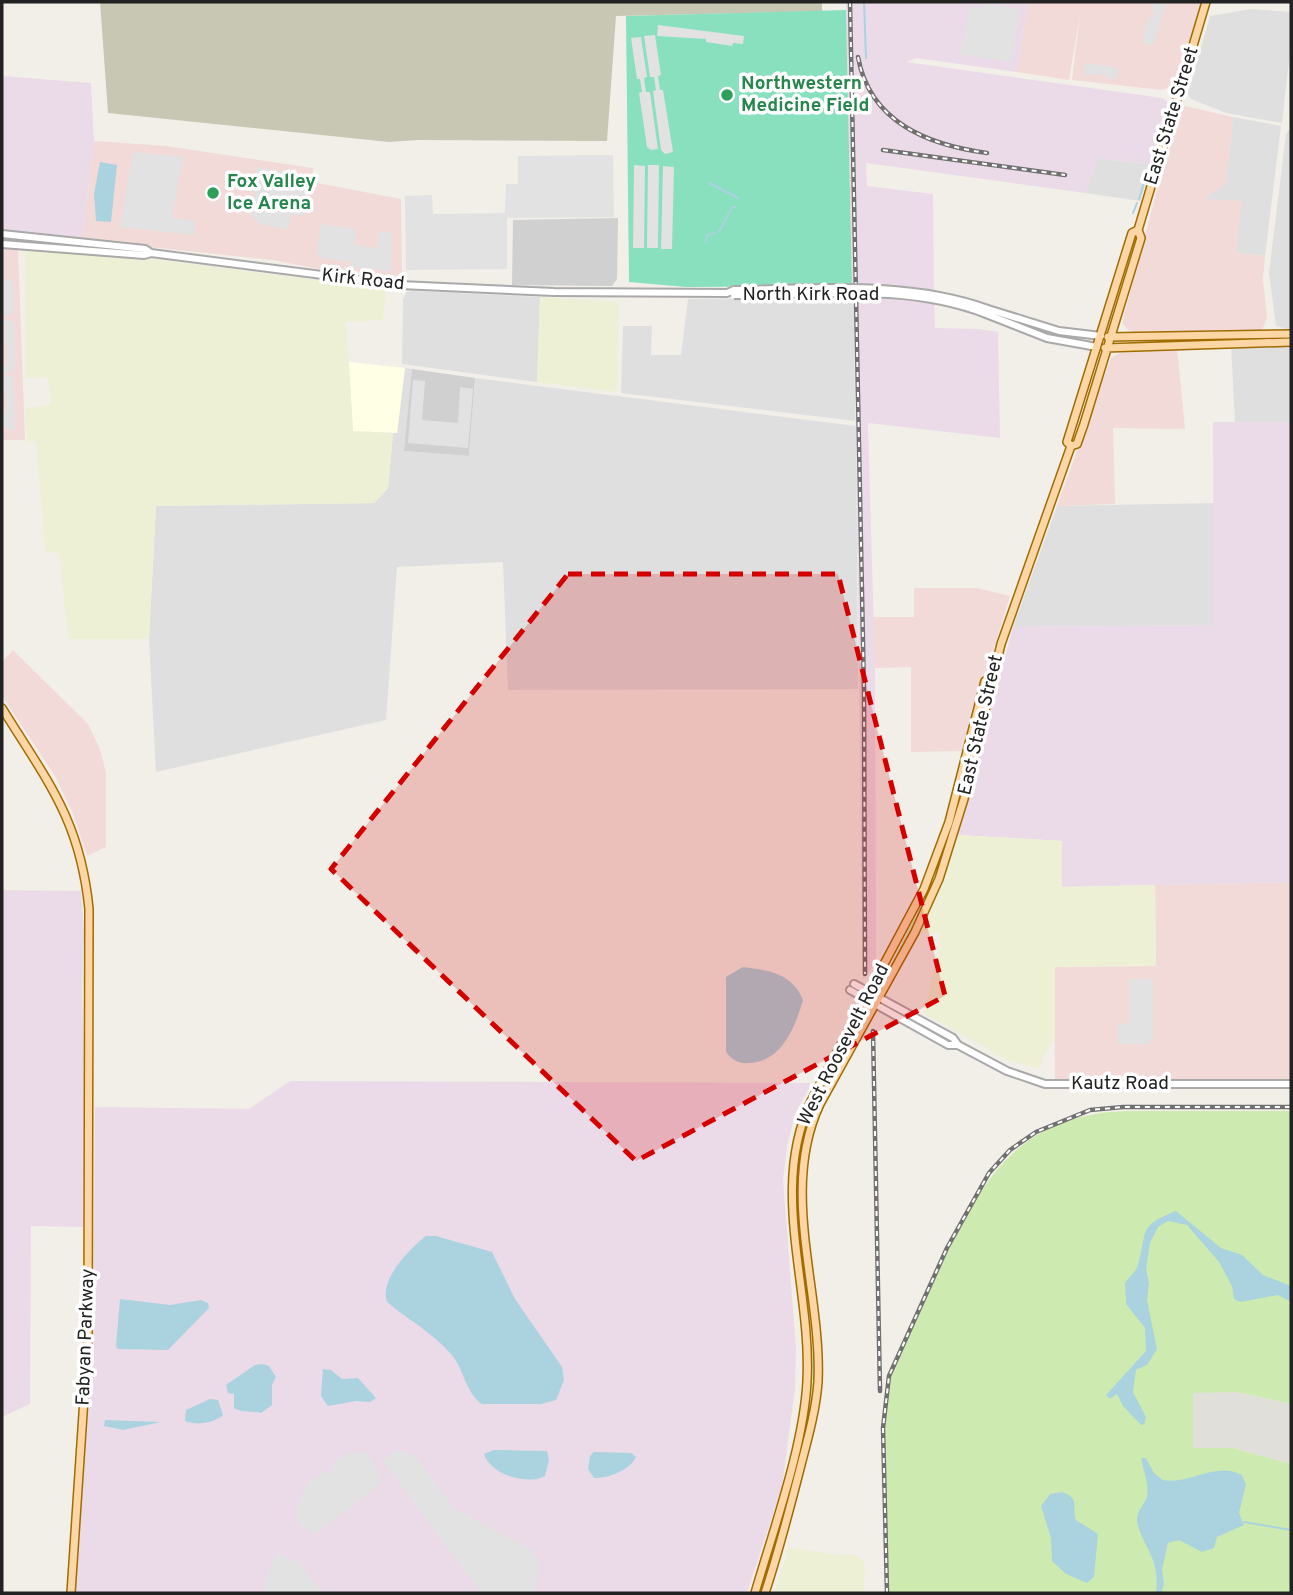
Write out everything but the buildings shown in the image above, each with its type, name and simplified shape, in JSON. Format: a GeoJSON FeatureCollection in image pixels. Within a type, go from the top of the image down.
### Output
{"type":"FeatureCollection","features":[{"type":"Feature","properties":{"kind":"main road","name":"East State Street"},"geometry":{"type":"LineString","coordinates":[[1071,446],[1077,444],[1108,348],[1141,238],[1138,230],[1206,2]]}},
{"type":"Feature","properties":{"kind":"main road","name":"East State Street"},"geometry":{"type":"LineString","coordinates":[[877,1001],[922,918],[945,865],[993,685],[990,678],[1071,446],[1068,442],[1132,233],[1138,230]]}},
{"type":"Feature","properties":{"kind":"main road","name":"North Kirk Road"},"geometry":{"type":"LineString","coordinates":[[1101,336],[1291,334]]}},
{"type":"Feature","properties":{"kind":"main road","name":"North Kirk Road"},"geometry":{"type":"LineString","coordinates":[[1097,347],[1291,342]]}},
{"type":"Feature","properties":{"kind":"main road","name":"West Roosevelt Road"},"geometry":{"type":"LineString","coordinates":[[755,1593],[781,1504],[806,1395],[807,1364],[792,1187],[794,1150],[807,1109],[912,916],[939,853],[985,681],[990,678]]}},
{"type":"Feature","properties":{"kind":"main road","name":"Fabyan Parkway"},"geometry":{"type":"LineString","coordinates":[[2,708],[56,793],[83,866],[90,921],[88,1339],[71,1593]]}},
{"type":"Feature","properties":{"kind":"main road","name":"West Roosevelt Road"},"geometry":{"type":"LineString","coordinates":[[765,1593],[788,1518],[817,1395],[817,1363],[802,1188],[804,1153],[820,1104],[877,1001]]}},
{"type":"Feature","properties":{"kind":"street"},"geometry":{"type":"LineString","coordinates":[[2,234],[145,249],[151,253]]}},
{"type":"Feature","properties":{"kind":"street","name":"Kirk Road"},"geometry":{"type":"LineString","coordinates":[[2,244],[144,255],[151,253],[400,285],[558,292],[732,293]]}},
{"type":"Feature","properties":{"kind":"street","name":"North Kirk Road"},"geometry":{"type":"LineString","coordinates":[[732,293],[903,295],[987,311],[1059,331],[1101,336]]}},
{"type":"Feature","properties":{"kind":"street","name":"North Kirk Road"},"geometry":{"type":"LineString","coordinates":[[987,311],[1047,338],[1097,347]]}},
{"type":"Feature","properties":{"kind":"street","name":"Kautz Road"},"geometry":{"type":"LineString","coordinates":[[852,987],[953,1038],[958,1045],[1007,1071],[1045,1084],[1291,1083]]}},
{"type":"Feature","properties":{"kind":"highlighted area"},"geometry":{"type":"Polygon","coordinates":[[[568,574],[838,574],[945,996],[636,1161],[331,869],[568,574]]]}},
{"type":"Feature","properties":{"kind":"shaded area"},"geometry":{"type":"Polygon","coordinates":[[[100,2],[822,2],[822,11],[616,16],[607,141],[389,142],[108,113],[100,2]]]}},
{"type":"Feature","properties":{"kind":"shaded area"},"geometry":{"type":"Polygon","coordinates":[[[846,2],[1028,2],[1017,72],[916,58],[906,62],[1162,98],[1167,101],[1169,109],[1152,165],[1098,158],[1085,193],[866,163],[867,186],[933,194],[934,290],[852,286],[846,2]]]}},
{"type":"Feature","properties":{"kind":"shaded area"},"geometry":{"type":"Polygon","coordinates":[[[1028,2],[1201,2],[1175,86],[1161,90],[1072,80],[1080,14],[1069,80],[1017,72],[1028,2]]]}},
{"type":"Feature","properties":{"kind":"shaded area"},"geometry":{"type":"Polygon","coordinates":[[[1154,2],[1166,2],[1153,46],[1142,42],[1149,17],[1153,18],[1155,12],[1151,10],[1154,2]]]}},
{"type":"Feature","properties":{"kind":"shaded area"},"geometry":{"type":"Polygon","coordinates":[[[985,4],[1020,9],[1011,62],[960,54],[969,6],[984,9],[985,4]]]}},
{"type":"Feature","properties":{"kind":"shaded area"},"geometry":{"type":"Polygon","coordinates":[[[1251,9],[1291,12],[1291,43],[1282,123],[1226,113],[1191,99],[1188,94],[1210,16],[1251,9]]]}},
{"type":"Feature","properties":{"kind":"shaded area"},"geometry":{"type":"Polygon","coordinates":[[[658,25],[744,36],[743,44],[733,43],[732,46],[706,42],[706,39],[657,36],[658,25]]]}},
{"type":"Feature","properties":{"kind":"shaded area"},"geometry":{"type":"Polygon","coordinates":[[[655,35],[661,75],[658,76],[660,90],[663,90],[673,152],[665,154],[661,150],[653,91],[656,90],[654,77],[650,77],[644,36],[655,35]]]}},
{"type":"Feature","properties":{"kind":"shaded area"},"geometry":{"type":"Polygon","coordinates":[[[641,37],[647,77],[644,78],[646,92],[650,92],[658,149],[651,150],[647,147],[639,93],[642,92],[640,79],[637,79],[631,38],[641,37]]]}},
{"type":"Feature","properties":{"kind":"shaded area"},"geometry":{"type":"Polygon","coordinates":[[[1085,63],[1118,68],[1116,79],[1106,78],[1106,74],[1083,75],[1085,63]]]}},
{"type":"Feature","properties":{"kind":"shaded area"},"geometry":{"type":"Polygon","coordinates":[[[2,76],[91,83],[94,141],[82,240],[2,231],[2,76]]]}},
{"type":"Feature","properties":{"kind":"shaded area"},"geometry":{"type":"Polygon","coordinates":[[[1185,106],[1233,117],[1226,184],[1203,199],[1242,201],[1236,253],[1265,256],[1263,279],[1267,318],[1262,330],[1134,332],[1122,323],[1158,186],[1181,110],[1185,106]]]}},
{"type":"Feature","properties":{"kind":"shaded area"},"geometry":{"type":"Polygon","coordinates":[[[1233,117],[1281,126],[1265,256],[1236,253],[1202,200],[1226,183],[1233,117]]]}},
{"type":"Feature","properties":{"kind":"shaded area"},"geometry":{"type":"Polygon","coordinates":[[[1291,128],[1291,330],[1276,326],[1269,273],[1286,134],[1291,128]]]}},
{"type":"Feature","properties":{"kind":"shaded area"},"geometry":{"type":"Polygon","coordinates":[[[94,141],[166,146],[313,168],[312,182],[401,199],[402,280],[343,274],[273,260],[82,240],[94,141]]]}},
{"type":"Feature","properties":{"kind":"shaded area"},"geometry":{"type":"Polygon","coordinates":[[[133,152],[183,157],[172,218],[196,221],[194,235],[120,227],[133,152]]]}},
{"type":"Feature","properties":{"kind":"shaded area"},"geometry":{"type":"Polygon","coordinates":[[[613,155],[614,217],[507,218],[507,269],[406,270],[405,196],[432,195],[433,214],[505,213],[506,184],[518,184],[518,156],[613,155]]]}},
{"type":"Feature","properties":{"kind":"shaded area"},"geometry":{"type":"Polygon","coordinates":[[[1098,158],[1152,165],[1140,201],[1085,193],[1098,158]]]}},
{"type":"Feature","properties":{"kind":"shaded area"},"geometry":{"type":"Polygon","coordinates":[[[634,165],[645,166],[644,248],[633,248],[634,165]]]}},
{"type":"Feature","properties":{"kind":"shaded area"},"geometry":{"type":"Polygon","coordinates":[[[648,165],[659,165],[658,248],[647,248],[648,165]]]}},
{"type":"Feature","properties":{"kind":"shaded area"},"geometry":{"type":"Polygon","coordinates":[[[663,166],[674,167],[672,249],[661,249],[663,166]]]}},
{"type":"Feature","properties":{"kind":"shaded area"},"geometry":{"type":"Polygon","coordinates":[[[257,167],[310,177],[303,216],[291,214],[288,229],[262,225],[251,217],[257,167]]]}},
{"type":"Feature","properties":{"kind":"shaded area"},"geometry":{"type":"Polygon","coordinates":[[[618,218],[617,279],[612,286],[512,285],[513,220],[618,218]]]}},
{"type":"Feature","properties":{"kind":"shaded area"},"geometry":{"type":"Polygon","coordinates":[[[320,224],[356,229],[355,245],[377,248],[380,231],[392,232],[391,271],[351,267],[351,262],[317,257],[320,224]]]}},
{"type":"Feature","properties":{"kind":"shaded area"},"geometry":{"type":"Polygon","coordinates":[[[2,246],[18,248],[25,440],[2,440],[2,246]]]}},
{"type":"Feature","properties":{"kind":"shaded area"},"geometry":{"type":"Polygon","coordinates":[[[25,249],[147,258],[386,289],[383,320],[346,322],[353,431],[393,433],[388,488],[374,503],[156,506],[149,639],[68,639],[59,552],[45,553],[36,441],[27,442],[25,408],[51,405],[48,377],[25,378],[25,249]]]}},
{"type":"Feature","properties":{"kind":"shaded area"},"geometry":{"type":"Polygon","coordinates":[[[2,280],[13,280],[14,312],[10,315],[2,315],[2,280]]]}},
{"type":"Feature","properties":{"kind":"shaded area"},"geometry":{"type":"Polygon","coordinates":[[[407,292],[540,297],[537,382],[402,364],[403,299],[407,292]]]}},
{"type":"Feature","properties":{"kind":"shaded area"},"geometry":{"type":"Polygon","coordinates":[[[540,297],[616,302],[619,309],[617,392],[537,382],[540,297]]]}},
{"type":"Feature","properties":{"kind":"shaded area"},"geometry":{"type":"Polygon","coordinates":[[[896,297],[934,302],[935,328],[998,332],[1000,438],[868,423],[875,668],[876,963],[863,979],[854,298],[896,297]]]}},
{"type":"Feature","properties":{"kind":"shaded area"},"geometry":{"type":"Polygon","coordinates":[[[854,298],[855,421],[621,393],[623,326],[652,326],[651,355],[681,355],[688,299],[854,298]]]}},
{"type":"Feature","properties":{"kind":"shaded area"},"geometry":{"type":"Polygon","coordinates":[[[2,318],[14,322],[15,369],[11,369],[11,373],[2,373],[2,365],[7,365],[7,343],[3,343],[3,330],[6,325],[2,325],[2,318]]]}},
{"type":"Feature","properties":{"kind":"shaded area"},"geometry":{"type":"Polygon","coordinates":[[[1231,346],[1291,346],[1291,422],[1235,422],[1231,346]]]}},
{"type":"Feature","properties":{"kind":"shaded area"},"geometry":{"type":"Polygon","coordinates":[[[1177,348],[1185,429],[1113,428],[1115,504],[1057,506],[1111,358],[1120,353],[1177,348]]]}},
{"type":"Feature","properties":{"kind":"shaded area"},"geometry":{"type":"Polygon","coordinates":[[[349,362],[405,368],[397,433],[353,431],[349,362]]]}},
{"type":"Feature","properties":{"kind":"shaded area"},"geometry":{"type":"Polygon","coordinates":[[[405,368],[412,369],[405,451],[469,456],[475,378],[856,426],[858,689],[508,690],[503,562],[397,567],[386,720],[156,772],[149,639],[156,506],[374,503],[388,488],[393,433],[397,433],[405,368]]]}},
{"type":"Feature","properties":{"kind":"shaded area"},"geometry":{"type":"Polygon","coordinates":[[[412,369],[475,378],[469,456],[404,451],[412,369]]]}},
{"type":"Feature","properties":{"kind":"shaded area"},"geometry":{"type":"Polygon","coordinates":[[[3,375],[13,376],[15,431],[4,428],[3,410],[7,409],[3,375]]]}},
{"type":"Feature","properties":{"kind":"shaded area"},"geometry":{"type":"Polygon","coordinates":[[[413,380],[425,381],[422,420],[458,423],[460,387],[473,389],[468,448],[408,443],[413,380]]]}},
{"type":"Feature","properties":{"kind":"shaded area"},"geometry":{"type":"Polygon","coordinates":[[[1213,422],[1291,422],[1291,882],[1061,887],[1062,841],[957,835],[1013,627],[1214,625],[1213,422]]]}},
{"type":"Feature","properties":{"kind":"shaded area"},"geometry":{"type":"Polygon","coordinates":[[[1214,503],[1215,625],[1013,627],[1057,506],[1214,503]]]}},
{"type":"Feature","properties":{"kind":"shaded area"},"geometry":{"type":"Polygon","coordinates":[[[914,588],[977,588],[1010,596],[963,751],[911,752],[911,667],[875,668],[873,617],[914,617],[914,588]]]}},
{"type":"Feature","properties":{"kind":"shaded area"},"geometry":{"type":"Polygon","coordinates":[[[13,650],[88,724],[100,749],[106,773],[106,847],[87,856],[73,814],[55,776],[2,696],[2,662],[13,650]]]}},
{"type":"Feature","properties":{"kind":"shaded area"},"geometry":{"type":"Polygon","coordinates":[[[957,835],[1062,841],[1062,887],[1155,885],[1156,966],[1055,967],[1055,1039],[1046,1051],[1039,1069],[1008,1060],[924,1014],[941,934],[918,933],[939,887],[957,835]]]}},
{"type":"Feature","properties":{"kind":"shaded area"},"geometry":{"type":"Polygon","coordinates":[[[1291,882],[1291,1081],[1055,1082],[1054,967],[1156,966],[1155,885],[1291,882]]]}},
{"type":"Feature","properties":{"kind":"shaded area"},"geometry":{"type":"Polygon","coordinates":[[[2,890],[81,891],[84,931],[82,990],[85,1085],[83,1227],[31,1226],[30,1404],[2,1417],[2,890]]]}},
{"type":"Feature","properties":{"kind":"shaded area"},"geometry":{"type":"Polygon","coordinates":[[[1129,979],[1153,979],[1153,1040],[1149,1040],[1149,1044],[1118,1044],[1118,1024],[1130,1023],[1129,979]]]}},
{"type":"Feature","properties":{"kind":"shaded area"},"geometry":{"type":"Polygon","coordinates":[[[290,1081],[812,1083],[795,1114],[787,1146],[783,1180],[796,1347],[795,1388],[782,1487],[747,1593],[75,1593],[93,1349],[95,1107],[249,1109],[290,1081]]]}},
{"type":"Feature","properties":{"kind":"shaded area"},"geometry":{"type":"Polygon","coordinates":[[[1193,1392],[1237,1392],[1291,1404],[1291,1464],[1233,1448],[1193,1448],[1193,1392]]]}},
{"type":"Feature","properties":{"kind":"shaded area"},"geometry":{"type":"Polygon","coordinates":[[[365,1451],[380,1471],[377,1474],[383,1482],[314,1535],[307,1527],[303,1528],[296,1519],[299,1515],[295,1514],[304,1489],[308,1489],[305,1485],[323,1472],[325,1474],[332,1470],[330,1466],[350,1452],[352,1454],[365,1451]]]}},
{"type":"Feature","properties":{"kind":"shaded area"},"geometry":{"type":"Polygon","coordinates":[[[391,1451],[407,1451],[409,1457],[414,1454],[452,1506],[450,1511],[453,1508],[535,1552],[533,1556],[539,1558],[539,1581],[534,1581],[539,1585],[534,1593],[481,1593],[383,1461],[390,1456],[391,1451]]]}},
{"type":"Feature","properties":{"kind":"shaded area"},"geometry":{"type":"Polygon","coordinates":[[[789,1547],[830,1554],[858,1555],[865,1563],[864,1593],[774,1593],[789,1547]]]}},
{"type":"Feature","properties":{"kind":"shaded area"},"geometry":{"type":"Polygon","coordinates":[[[278,1551],[293,1562],[297,1559],[323,1593],[263,1593],[268,1572],[278,1551]]]}},
{"type":"Feature","properties":{"kind":"green space"},"geometry":{"type":"Polygon","coordinates":[[[846,10],[852,286],[686,287],[629,282],[626,16],[846,10]]]}},
{"type":"Feature","properties":{"kind":"green space"},"geometry":{"type":"Polygon","coordinates":[[[954,816],[933,887],[887,977],[885,976],[919,909],[954,816]]]}},
{"type":"Feature","properties":{"kind":"green space"},"geometry":{"type":"Polygon","coordinates":[[[857,1021],[859,1023],[821,1094],[801,1152],[799,1198],[807,1278],[803,1278],[794,1193],[799,1143],[817,1096],[857,1021]]]}},
{"type":"Feature","properties":{"kind":"green space"},"geometry":{"type":"Polygon","coordinates":[[[1128,1111],[1291,1111],[1291,1404],[1237,1392],[1193,1393],[1193,1448],[1233,1448],[1291,1464],[1291,1593],[887,1593],[884,1427],[886,1397],[898,1355],[946,1255],[981,1192],[1000,1166],[1024,1144],[1052,1127],[1087,1116],[1128,1111]]]}},
{"type":"Feature","properties":{"kind":"green space"},"geometry":{"type":"Polygon","coordinates":[[[807,1297],[813,1360],[813,1403],[805,1444],[795,1463],[807,1409],[804,1298],[807,1297]]]}},
{"type":"Feature","properties":{"kind":"water"},"geometry":{"type":"Polygon","coordinates":[[[100,162],[117,165],[111,222],[96,221],[94,194],[100,162]]]}},
{"type":"Feature","properties":{"kind":"water"},"geometry":{"type":"Polygon","coordinates":[[[743,967],[779,975],[793,984],[803,1000],[796,1022],[785,1042],[770,1057],[749,1063],[736,1061],[726,1052],[726,977],[743,967]]]}},
{"type":"Feature","properties":{"kind":"water"},"geometry":{"type":"Polygon","coordinates":[[[1176,1211],[1221,1248],[1242,1255],[1263,1275],[1291,1286],[1291,1302],[1278,1295],[1240,1302],[1234,1299],[1232,1286],[1219,1262],[1187,1225],[1168,1221],[1158,1227],[1150,1243],[1146,1269],[1149,1283],[1147,1300],[1157,1349],[1147,1365],[1136,1370],[1133,1392],[1146,1417],[1141,1425],[1123,1406],[1117,1394],[1110,1399],[1106,1395],[1146,1351],[1145,1328],[1126,1304],[1125,1283],[1137,1268],[1149,1226],[1176,1211]]]}},
{"type":"Feature","properties":{"kind":"water"},"geometry":{"type":"Polygon","coordinates":[[[426,1236],[436,1236],[492,1252],[515,1299],[562,1367],[564,1380],[556,1400],[541,1404],[482,1404],[468,1387],[459,1366],[444,1346],[387,1302],[387,1284],[391,1275],[404,1257],[426,1236]]]}},
{"type":"Feature","properties":{"kind":"water"},"geometry":{"type":"Polygon","coordinates":[[[120,1299],[170,1305],[201,1300],[208,1303],[209,1308],[168,1350],[118,1349],[116,1346],[120,1299]]]}},
{"type":"Feature","properties":{"kind":"water"},"geometry":{"type":"Polygon","coordinates":[[[255,1365],[269,1366],[276,1377],[272,1385],[272,1405],[261,1413],[234,1408],[234,1394],[228,1393],[226,1385],[255,1365]]]}},
{"type":"Feature","properties":{"kind":"water"},"geometry":{"type":"Polygon","coordinates":[[[323,1369],[331,1370],[342,1379],[358,1378],[376,1398],[370,1402],[356,1401],[328,1406],[321,1396],[323,1369]]]}},
{"type":"Feature","properties":{"kind":"water"},"geometry":{"type":"Polygon","coordinates":[[[210,1399],[218,1400],[223,1415],[205,1423],[185,1421],[186,1410],[210,1399]]]}},
{"type":"Feature","properties":{"kind":"water"},"geometry":{"type":"Polygon","coordinates":[[[105,1420],[161,1422],[123,1430],[104,1426],[105,1420]]]}},
{"type":"Feature","properties":{"kind":"water"},"geometry":{"type":"Polygon","coordinates":[[[494,1450],[547,1451],[549,1460],[545,1476],[529,1480],[501,1472],[484,1454],[494,1450]]]}},
{"type":"Feature","properties":{"kind":"water"},"geometry":{"type":"Polygon","coordinates":[[[594,1452],[631,1453],[636,1457],[618,1473],[594,1478],[588,1469],[590,1456],[594,1452]]]}},
{"type":"Feature","properties":{"kind":"water"},"geometry":{"type":"Polygon","coordinates":[[[1141,1458],[1146,1458],[1154,1473],[1163,1480],[1173,1481],[1213,1472],[1232,1471],[1242,1475],[1246,1485],[1239,1513],[1244,1525],[1217,1537],[1214,1548],[1202,1552],[1179,1540],[1168,1543],[1162,1570],[1164,1584],[1161,1593],[1156,1593],[1154,1562],[1137,1521],[1147,1491],[1141,1458]]]}},
{"type":"Feature","properties":{"kind":"water"},"geometry":{"type":"Polygon","coordinates":[[[1062,1492],[1072,1497],[1076,1520],[1098,1534],[1094,1577],[1087,1583],[1066,1574],[1052,1561],[1051,1538],[1041,1506],[1050,1494],[1062,1492]]]}},
{"type":"Feature","properties":{"kind":"waterway"},"geometry":{"type":"LineString","coordinates":[[864,2],[866,58]]}},
{"type":"Feature","properties":{"kind":"waterway"},"geometry":{"type":"LineString","coordinates":[[1139,199],[1147,174]]}},
{"type":"Feature","properties":{"kind":"waterway"},"geometry":{"type":"LineString","coordinates":[[709,183],[738,198]]}},
{"type":"Feature","properties":{"kind":"waterway"},"geometry":{"type":"LineString","coordinates":[[1133,213],[1137,203]]}},
{"type":"Feature","properties":{"kind":"waterway"},"geometry":{"type":"LineString","coordinates":[[719,232],[732,207],[736,207]]}},
{"type":"Feature","properties":{"kind":"waterway"},"geometry":{"type":"LineString","coordinates":[[706,242],[707,235],[715,233]]}},
{"type":"Feature","properties":{"kind":"waterway"},"geometry":{"type":"LineString","coordinates":[[1244,1522],[1291,1530]]}},
{"type":"Feature","properties":{"kind":"railway"},"geometry":{"type":"LineString","coordinates":[[850,2],[864,691],[865,974]]}},
{"type":"Feature","properties":{"kind":"railway"},"geometry":{"type":"LineString","coordinates":[[858,57],[865,80],[875,99],[905,127],[944,144],[987,153]]}},
{"type":"Feature","properties":{"kind":"railway"},"geometry":{"type":"LineString","coordinates":[[883,150],[1065,175]]}},
{"type":"Feature","properties":{"kind":"railway"},"geometry":{"type":"LineString","coordinates":[[873,1031],[880,1391]]}},
{"type":"Feature","properties":{"kind":"railway"},"geometry":{"type":"LineString","coordinates":[[887,1593],[883,1428],[889,1376],[947,1248],[989,1173],[1010,1150],[1036,1132],[1090,1110],[1123,1107],[1291,1107]]}},
{"type":"Feature","properties":{"kind":"place","name":"Northwestern Medicine Field"},"geometry":{"type":"Point","coordinates":[727,95]}},
{"type":"Feature","properties":{"kind":"place","name":"Fox Valley Ice Arena"},"geometry":{"type":"Point","coordinates":[213,193]}}]}
